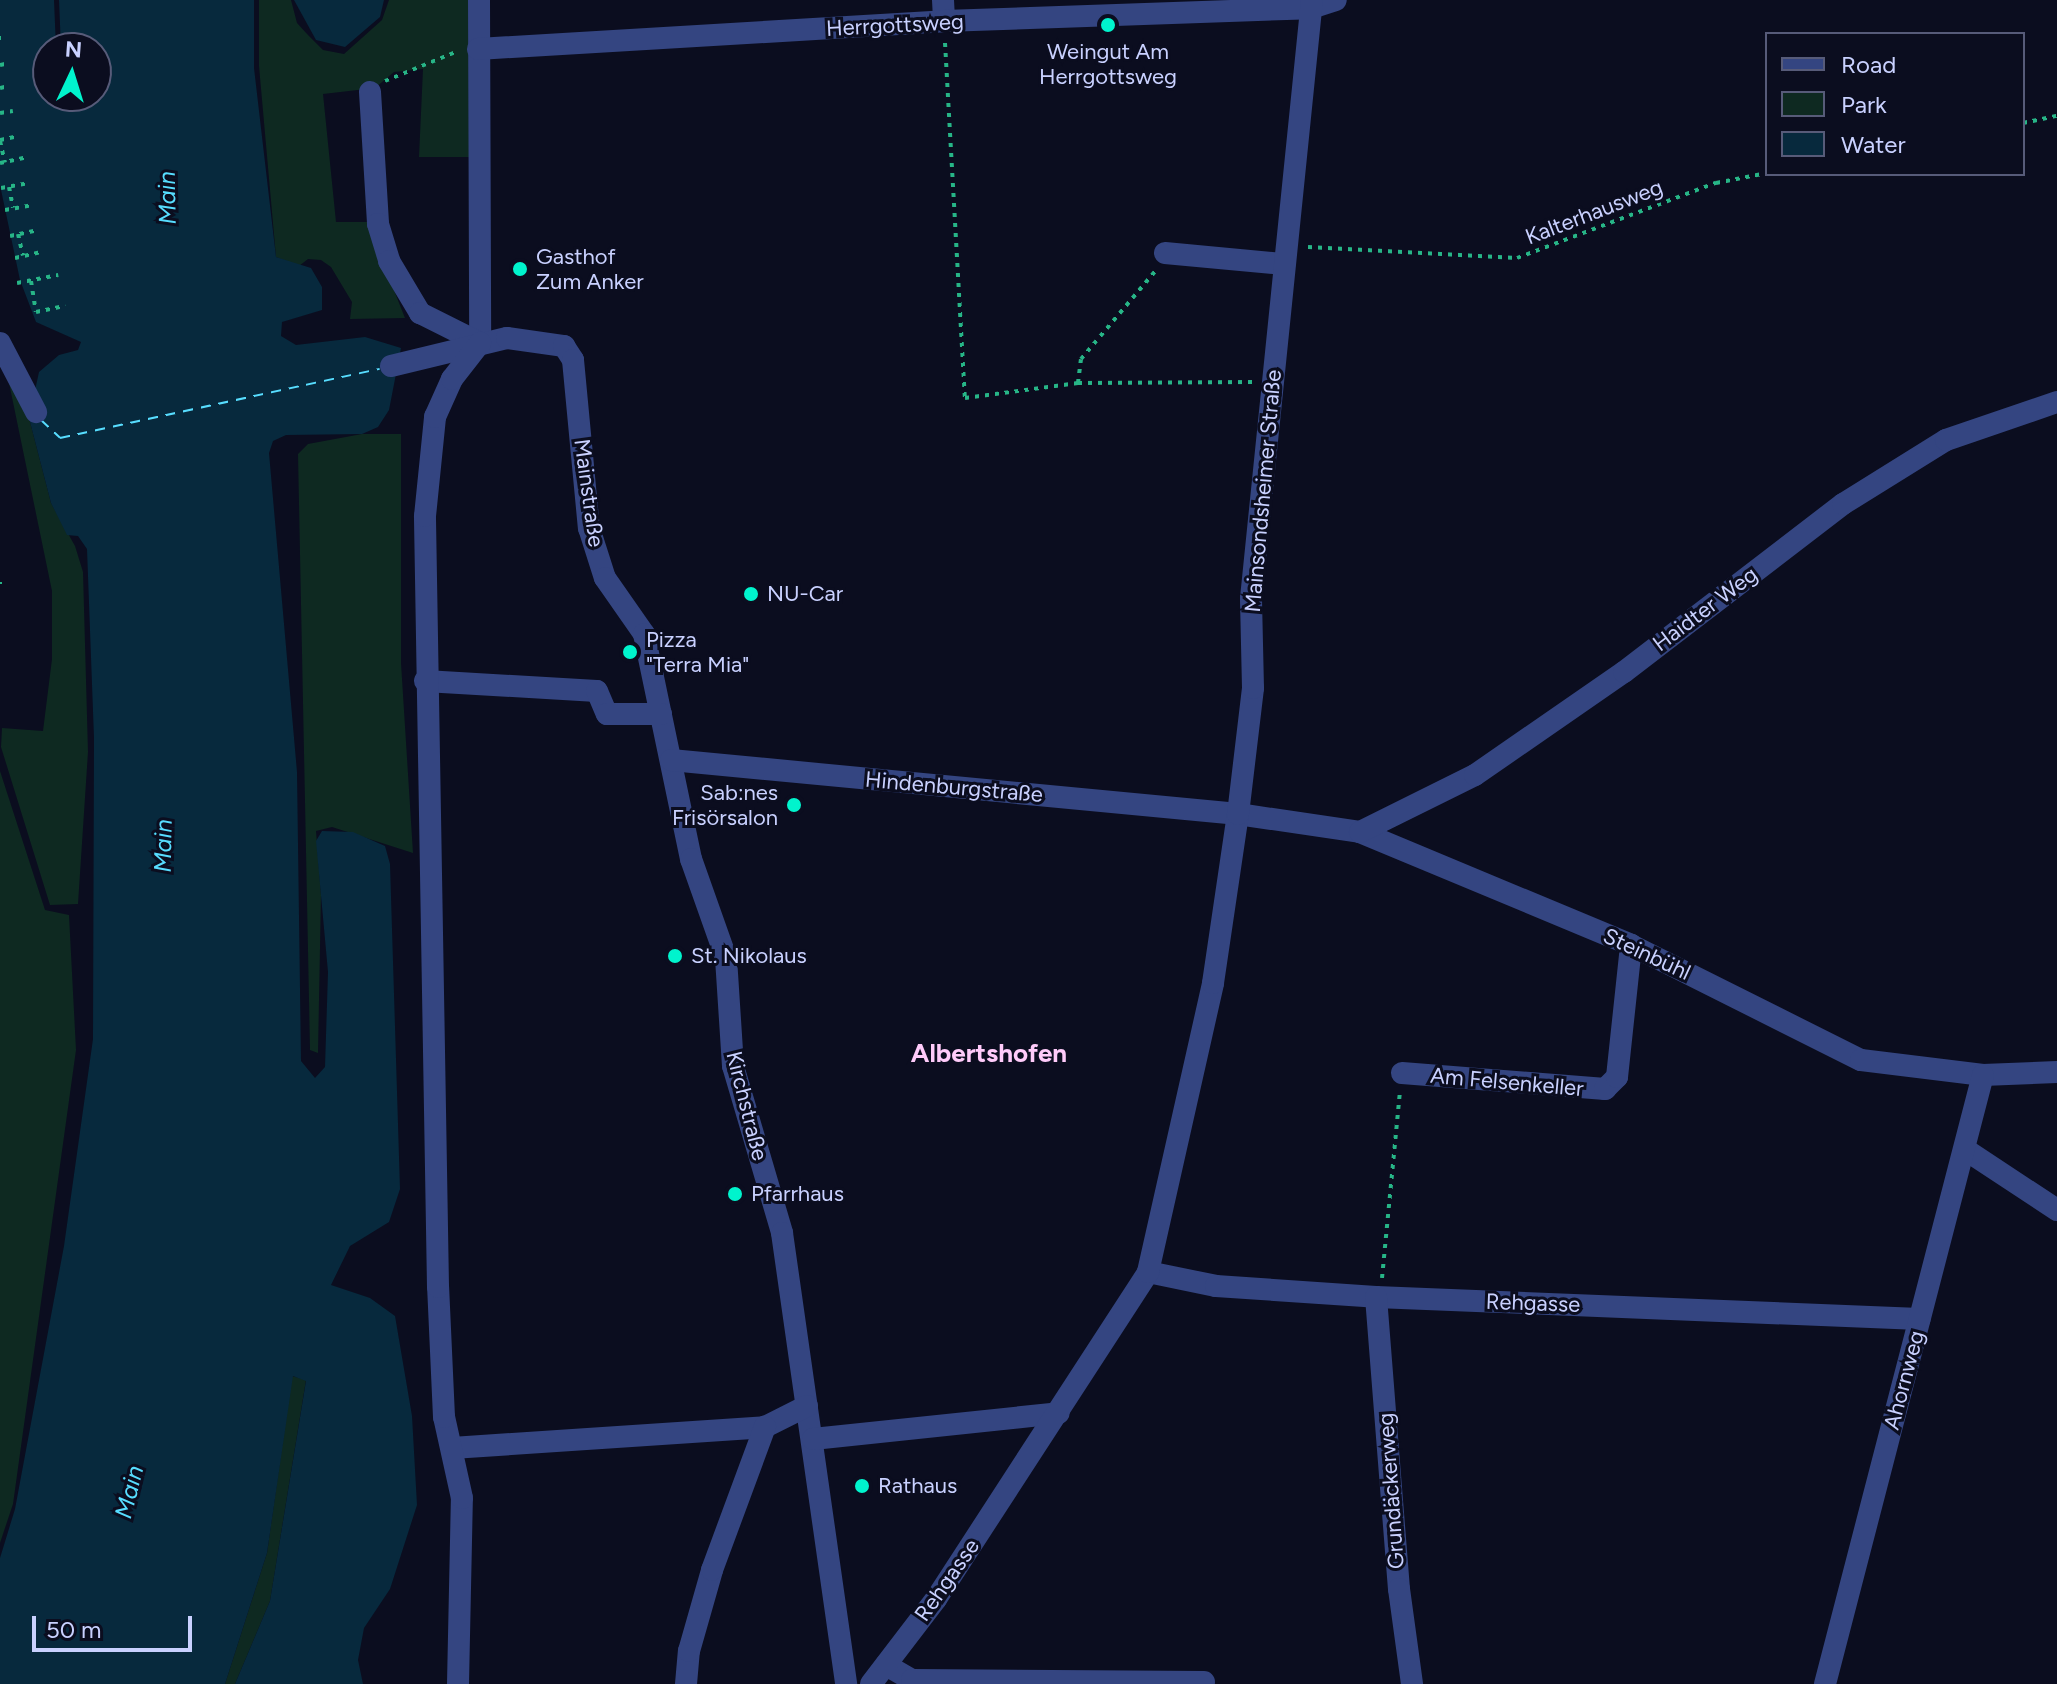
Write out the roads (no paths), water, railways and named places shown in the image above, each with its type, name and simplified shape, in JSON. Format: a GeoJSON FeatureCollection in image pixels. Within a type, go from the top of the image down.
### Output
{"type":"FeatureCollection","features":[{"type":"Feature","properties":{"kind":"street"},"geometry":{"type":"LineString","coordinates":[[458,1684],[462,1498],[444,1417],[438,1287],[425,681],[425,516],[435,417],[452,379],[480,343],[479,0]]}},
{"type":"Feature","properties":{"kind":"street","name":"Herrgottsweg"},"geometry":{"type":"LineString","coordinates":[[478,49],[943,11],[1312,4],[1336,0]]}},
{"type":"Feature","properties":{"kind":"street","name":"Mainsondsheimer Straße"},"geometry":{"type":"LineString","coordinates":[[1238,814],[1253,688],[1251,598],[1312,4]]}},
{"type":"Feature","properties":{"kind":"street"},"geometry":{"type":"LineString","coordinates":[[373,90],[378,224],[389,261],[420,313],[480,343]]}},
{"type":"Feature","properties":{"kind":"street"},"geometry":{"type":"LineString","coordinates":[[1165,253],[1285,255]]}},
{"type":"Feature","properties":{"kind":"street","name":"Mainstraße"},"geometry":{"type":"LineString","coordinates":[[391,366],[480,343],[538,339],[564,346],[573,360],[589,528],[605,578],[644,634],[671,760]]}},
{"type":"Feature","properties":{"kind":"street"},"geometry":{"type":"LineString","coordinates":[[0,343],[36,412]]}},
{"type":"Feature","properties":{"kind":"street","name":"Haidter Weg"},"geometry":{"type":"LineString","coordinates":[[1360,832],[1475,775],[1624,672],[1856,496],[1946,440],[2057,402]]}},
{"type":"Feature","properties":{"kind":"street"},"geometry":{"type":"LineString","coordinates":[[425,681],[597,691],[607,714],[661,714]]}},
{"type":"Feature","properties":{"kind":"street","name":"Hindenburgstraße"},"geometry":{"type":"LineString","coordinates":[[671,760],[1238,814]]}},
{"type":"Feature","properties":{"kind":"street","name":"Kirchstraße"},"geometry":{"type":"LineString","coordinates":[[671,760],[691,859],[726,958],[733,1066],[782,1233],[846,1684]]}},
{"type":"Feature","properties":{"kind":"street","name":"Steinbühl"},"geometry":{"type":"LineString","coordinates":[[1238,814],[1360,832],[1631,945],[1861,1060],[1983,1075],[2057,1072]]}},
{"type":"Feature","properties":{"kind":"street","name":"Rehgasse"},"geometry":{"type":"LineString","coordinates":[[871,1684],[936,1599],[1148,1272],[1213,983],[1238,814]]}},
{"type":"Feature","properties":{"kind":"street","name":"Am Felsenkeller"},"geometry":{"type":"LineString","coordinates":[[1402,1073],[1605,1089],[1617,1077],[1631,945]]}},
{"type":"Feature","properties":{"kind":"street","name":"Ahornweg"},"geometry":{"type":"LineString","coordinates":[[1825,1684],[1983,1075]]}},
{"type":"Feature","properties":{"kind":"street"},"geometry":{"type":"LineString","coordinates":[[1966,1150],[2057,1210]]}},
{"type":"Feature","properties":{"kind":"street","name":"Rehgasse"},"geometry":{"type":"LineString","coordinates":[[1148,1272],[1216,1286],[1376,1297],[1920,1319]]}},
{"type":"Feature","properties":{"kind":"street","name":"Grundäckerweg"},"geometry":{"type":"LineString","coordinates":[[1376,1297],[1399,1589],[1412,1684]]}},
{"type":"Feature","properties":{"kind":"street"},"geometry":{"type":"LineString","coordinates":[[452,1448],[765,1427],[807,1406]]}},
{"type":"Feature","properties":{"kind":"street"},"geometry":{"type":"LineString","coordinates":[[813,1439],[1059,1413]]}},
{"type":"Feature","properties":{"kind":"street"},"geometry":{"type":"LineString","coordinates":[[686,1684],[689,1651],[712,1570],[765,1427]]}},
{"type":"Feature","properties":{"kind":"street"},"geometry":{"type":"LineString","coordinates":[[886,1665],[912,1680],[1204,1682]]}},
{"type":"Feature","properties":{"kind":"water","name":"Main"},"geometry":{"type":"Polygon","coordinates":[[[0,0],[54,0],[55,32],[32,32],[32,112],[112,112],[112,32],[60,32],[59,0],[254,0],[254,68],[276,257],[311,268],[322,287],[322,310],[282,322],[281,336],[296,345],[365,337],[401,348],[389,410],[378,427],[362,434],[286,435],[273,441],[269,453],[297,772],[301,1061],[315,1078],[325,1067],[328,972],[316,841],[322,831],[353,832],[385,846],[390,864],[400,1189],[389,1222],[350,1246],[331,1285],[370,1298],[395,1316],[412,1416],[417,1505],[390,1589],[364,1628],[358,1660],[363,1684],[235,1684],[270,1601],[306,1381],[293,1376],[267,1553],[225,1684],[0,1684],[0,1558],[15,1509],[64,1246],[93,1039],[94,738],[87,549],[78,536],[67,535],[51,503],[29,418],[39,372],[59,355],[78,350],[81,342],[36,322],[20,280],[0,185],[0,0]]]}},
{"type":"Feature","properties":{"kind":"water"},"geometry":{"type":"Polygon","coordinates":[[[294,0],[384,0],[380,17],[345,47],[316,40],[294,0]]]}},
{"type":"Feature","properties":{"kind":"place","name":"Weingut Am Herrgottsweg"},"geometry":{"type":"Point","coordinates":[1108,25]}},
{"type":"Feature","properties":{"kind":"place","name":"Gasthof Zum Anker"},"geometry":{"type":"Point","coordinates":[520,269]}},
{"type":"Feature","properties":{"kind":"place","name":"NU-Car"},"geometry":{"type":"Point","coordinates":[751,594]}},
{"type":"Feature","properties":{"kind":"place","name":"Pizza \"Terra Mia\""},"geometry":{"type":"Point","coordinates":[630,652]}},
{"type":"Feature","properties":{"kind":"place","name":"Sab:nes Frisörsalon"},"geometry":{"type":"Point","coordinates":[794,805]}},
{"type":"Feature","properties":{"kind":"place","name":"St. Nikolaus"},"geometry":{"type":"Point","coordinates":[675,956]}},
{"type":"Feature","properties":{"kind":"place","name":"Pfarrhaus"},"geometry":{"type":"Point","coordinates":[735,1194]}},
{"type":"Feature","properties":{"kind":"place","name":"Rathaus"},"geometry":{"type":"Point","coordinates":[862,1486]}},
{"type":"Feature","properties":{"kind":"district","name":"Albertshofen"},"geometry":{"type":"Point","coordinates":[989,1054]}}]}
